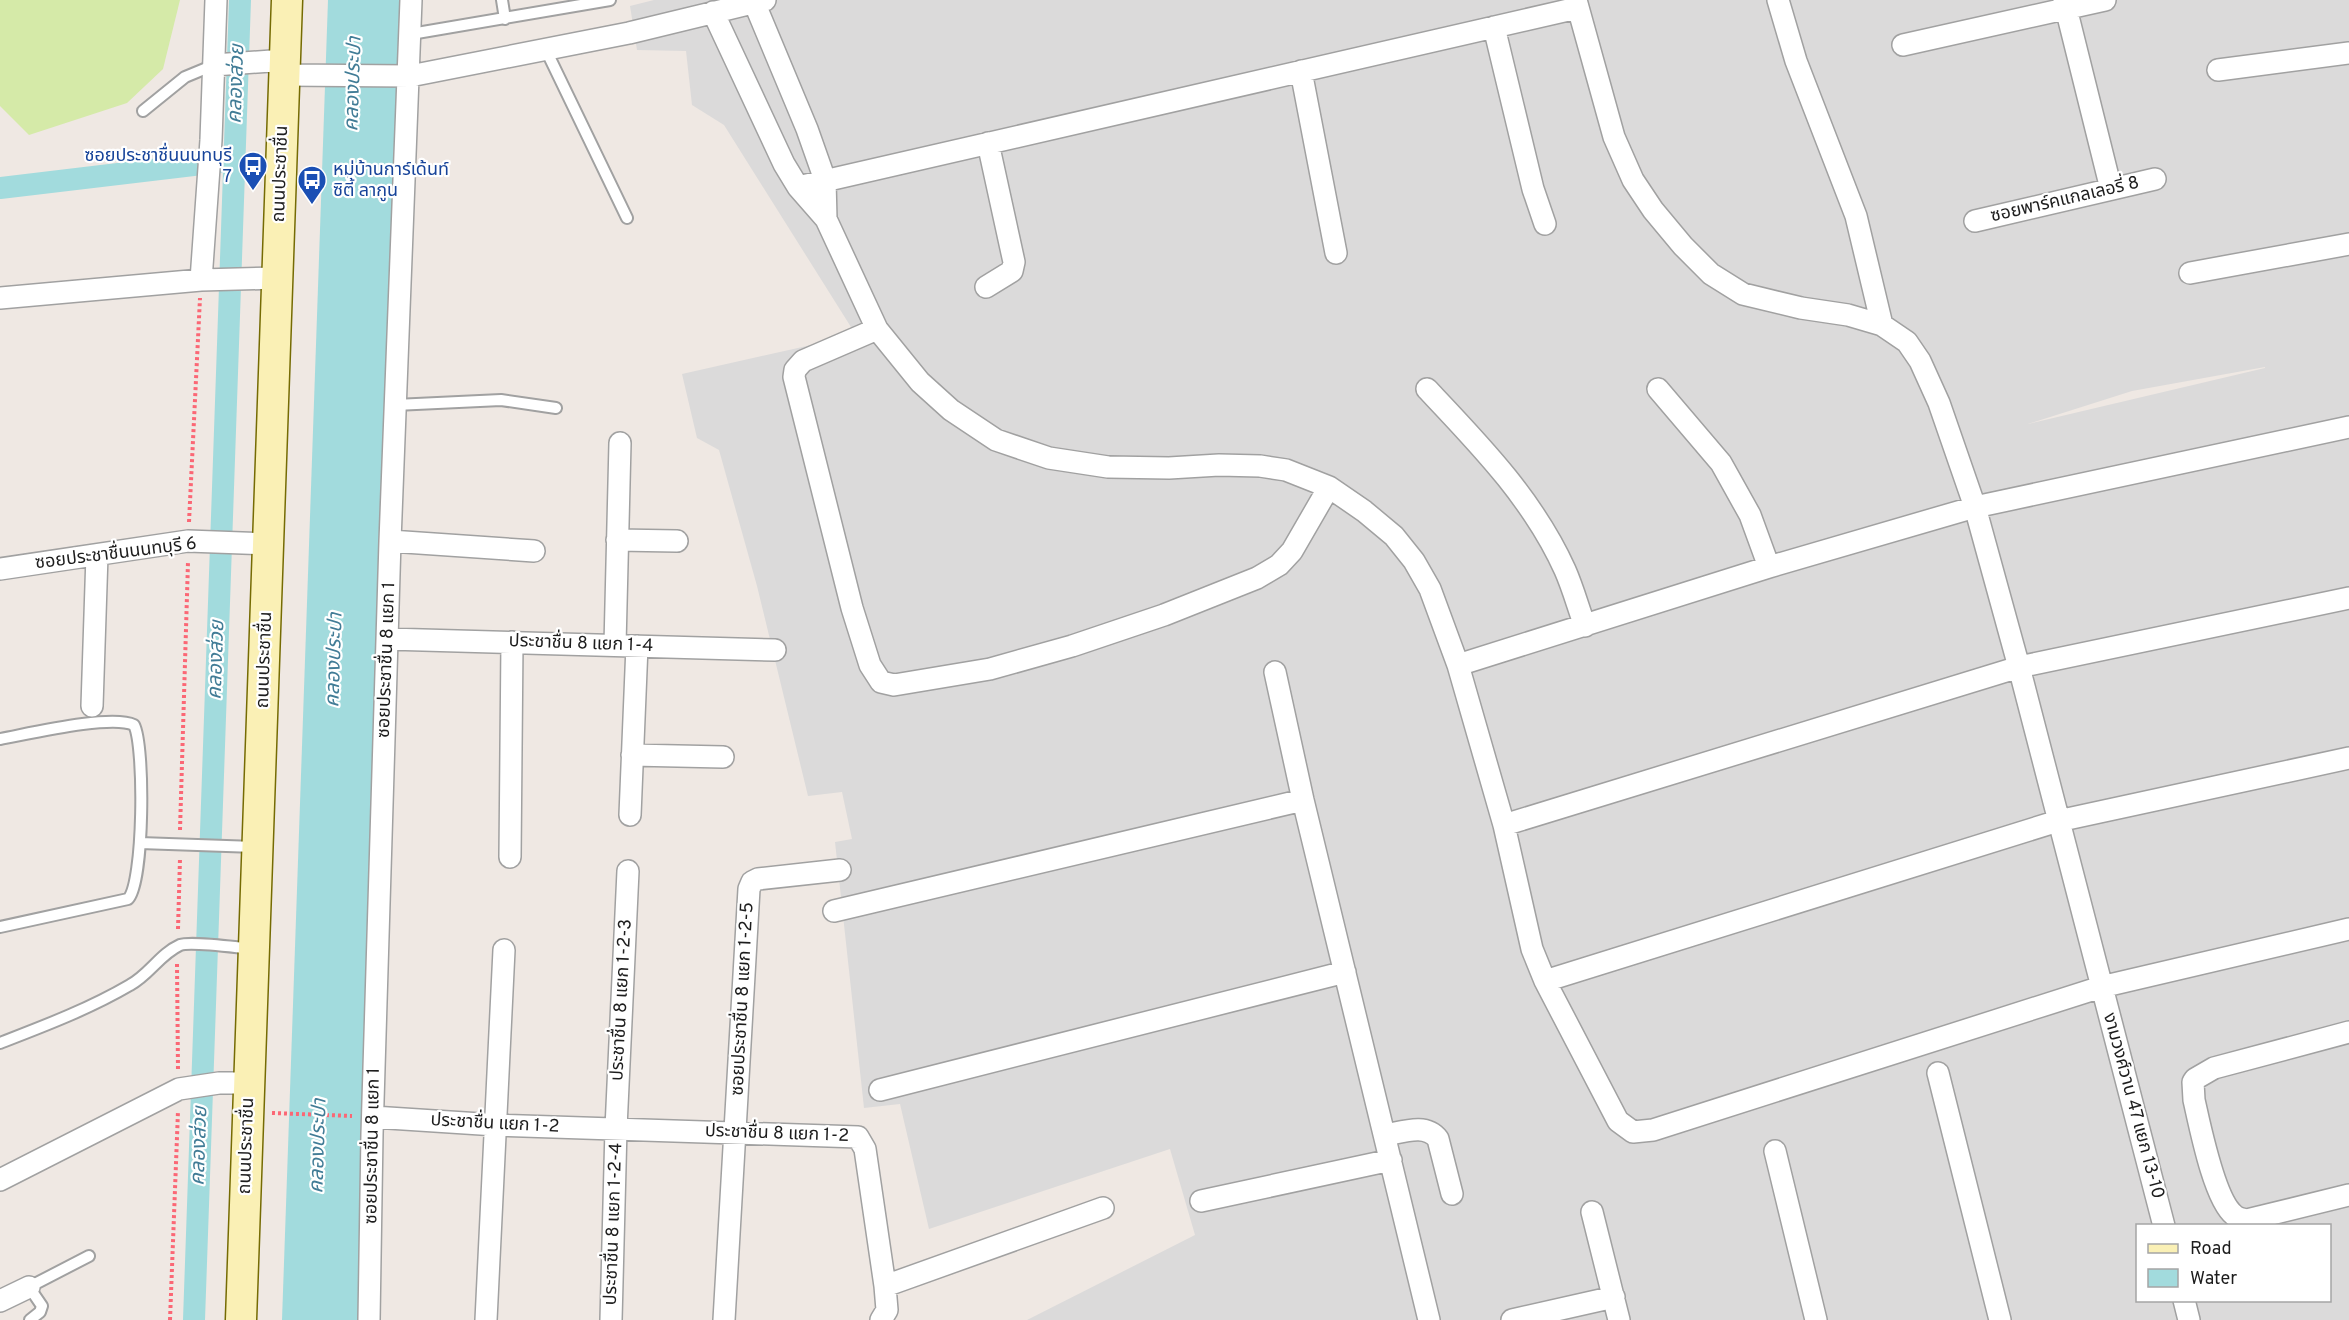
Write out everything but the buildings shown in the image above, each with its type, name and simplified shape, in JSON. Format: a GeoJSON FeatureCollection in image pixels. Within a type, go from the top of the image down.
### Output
{"type":"FeatureCollection","features":[{"type":"Feature","properties":{"kind":"main road","name":"ถนนประชาชื่น"},"geometry":{"type":"LineString","coordinates":[[241,1320],[249,1083],[240,948],[244,847],[269,544],[286,0]]}},
{"type":"Feature","properties":{"kind":"street"},"geometry":{"type":"LineString","coordinates":[[208,280],[209,172],[218,64],[216,0]]}},
{"type":"Feature","properties":{"kind":"street","name":"ซอยประชาชื่น 8 แยก 1"},"geometry":{"type":"LineString","coordinates":[[369,1320],[365,1117],[388,639],[411,0]]}},
{"type":"Feature","properties":{"kind":"street"},"geometry":{"type":"LineString","coordinates":[[1778,0],[1796,62],[1856,216],[1882,325]]}},
{"type":"Feature","properties":{"kind":"street"},"geometry":{"type":"LineString","coordinates":[[1903,45],[2065,4],[2105,0]]}},
{"type":"Feature","properties":{"kind":"street"},"geometry":{"type":"LineString","coordinates":[[218,64],[252,63],[285,67],[317,75],[408,76],[629,33],[759,1],[825,180],[826,219]]}},
{"type":"Feature","properties":{"kind":"street"},"geometry":{"type":"LineString","coordinates":[[798,187],[1494,27],[1576,4]]}},
{"type":"Feature","properties":{"kind":"street","name":"งามวงศ์วาน 47 แยก 13-10"},"geometry":{"type":"LineString","coordinates":[[1576,4],[1614,137],[1633,180],[1653,210],[1683,246],[1711,274],[1743,294],[1791,306],[1848,315],[1882,325],[1907,342],[1920,361],[1939,403],[1975,507],[2019,667],[2163,1224]]}},
{"type":"Feature","properties":{"kind":"street"},"geometry":{"type":"LineString","coordinates":[[2065,4],[2111,189]]}},
{"type":"Feature","properties":{"kind":"street"},"geometry":{"type":"LineString","coordinates":[[713,12],[769,134],[798,187],[826,219],[877,329],[920,382],[951,410],[996,440],[1049,458],[1108,467],[1260,466],[1286,470],[1329,487],[1364,511],[1394,536],[1414,561],[1430,590],[1458,665],[1504,825],[1532,950],[1545,981],[1618,1121],[1632,1132],[1653,1130],[2101,987],[2349,929]]}},
{"type":"Feature","properties":{"kind":"street"},"geometry":{"type":"LineString","coordinates":[[1494,27],[1533,189],[1545,224]]}},
{"type":"Feature","properties":{"kind":"street"},"geometry":{"type":"LineString","coordinates":[[2218,70],[2349,53]]}},
{"type":"Feature","properties":{"kind":"street"},"geometry":{"type":"LineString","coordinates":[[1301,71],[1336,253]]}},
{"type":"Feature","properties":{"kind":"street"},"geometry":{"type":"LineString","coordinates":[[986,287],[1012,271],[1014,262],[988,143]]}},
{"type":"Feature","properties":{"kind":"street","name":"ซอยพาร์คแกลเลอรี่ 8"},"geometry":{"type":"LineString","coordinates":[[1975,221],[2155,179]]}},
{"type":"Feature","properties":{"kind":"street"},"geometry":{"type":"LineString","coordinates":[[2190,273],[2349,244]]}},
{"type":"Feature","properties":{"kind":"street"},"geometry":{"type":"LineString","coordinates":[[0,298],[208,280],[278,278]]}},
{"type":"Feature","properties":{"kind":"street"},"geometry":{"type":"LineString","coordinates":[[877,329],[802,361],[795,370],[794,377],[852,608],[870,665],[881,682],[894,685],[990,669],[1072,646],[1143,622],[1257,578],[1279,565],[1292,551],[1329,487]]}},
{"type":"Feature","properties":{"kind":"street"},"geometry":{"type":"LineString","coordinates":[[1427,389],[1494,461],[1541,526],[1565,570],[1585,626]]}},
{"type":"Feature","properties":{"kind":"street"},"geometry":{"type":"LineString","coordinates":[[1658,389],[1721,463],[1750,515],[1769,567]]}},
{"type":"Feature","properties":{"kind":"street"},"geometry":{"type":"LineString","coordinates":[[1458,665],[1769,567],[1975,507],[2349,427]]}},
{"type":"Feature","properties":{"kind":"street"},"geometry":{"type":"LineString","coordinates":[[615,645],[620,443]]}},
{"type":"Feature","properties":{"kind":"street"},"geometry":{"type":"LineString","coordinates":[[617,540],[677,541]]}},
{"type":"Feature","properties":{"kind":"street"},"geometry":{"type":"LineString","coordinates":[[390,541],[534,551]]}},
{"type":"Feature","properties":{"kind":"street","name":"ซอยประชาชื่นนนทบุรี 6"},"geometry":{"type":"LineString","coordinates":[[0,569],[193,542],[269,544]]}},
{"type":"Feature","properties":{"kind":"street"},"geometry":{"type":"LineString","coordinates":[[92,706],[97,555]]}},
{"type":"Feature","properties":{"kind":"street"},"geometry":{"type":"LineString","coordinates":[[1504,825],[2019,667],[2349,598]]}},
{"type":"Feature","properties":{"kind":"street","name":"ประชาชื่น 8 แยก 1-4"},"geometry":{"type":"LineString","coordinates":[[388,639],[775,650]]}},
{"type":"Feature","properties":{"kind":"street"},"geometry":{"type":"LineString","coordinates":[[510,857],[512,642]]}},
{"type":"Feature","properties":{"kind":"street"},"geometry":{"type":"LineString","coordinates":[[630,815],[637,646]]}},
{"type":"Feature","properties":{"kind":"street"},"geometry":{"type":"LineString","coordinates":[[1275,672],[1303,800],[1429,1320]]}},
{"type":"Feature","properties":{"kind":"street"},"geometry":{"type":"LineString","coordinates":[[632,755],[723,757]]}},
{"type":"Feature","properties":{"kind":"street"},"geometry":{"type":"LineString","coordinates":[[1545,981],[2058,820],[2349,758]]}},
{"type":"Feature","properties":{"kind":"street"},"geometry":{"type":"LineString","coordinates":[[834,911],[1303,800]]}},
{"type":"Feature","properties":{"kind":"street","name":"ซอยประชาชื่น 8 แยก 1-2-5"},"geometry":{"type":"LineString","coordinates":[[736,1133],[749,890],[752,882],[840,870]]}},
{"type":"Feature","properties":{"kind":"street","name":"ประชาชื่น 8 แยก 1-2-3"},"geometry":{"type":"LineString","coordinates":[[616,1128],[628,871]]}},
{"type":"Feature","properties":{"kind":"street"},"geometry":{"type":"LineString","coordinates":[[486,1320],[504,950]]}},
{"type":"Feature","properties":{"kind":"street"},"geometry":{"type":"LineString","coordinates":[[880,1090],[1345,972]]}},
{"type":"Feature","properties":{"kind":"street"},"geometry":{"type":"LineString","coordinates":[[2349,1032],[2214,1068],[2195,1078],[2193,1088],[2211,1169],[2228,1209],[2236,1217],[2247,1220],[2349,1195]]}},
{"type":"Feature","properties":{"kind":"street"},"geometry":{"type":"LineString","coordinates":[[1938,1073],[2000,1320]]}},
{"type":"Feature","properties":{"kind":"street"},"geometry":{"type":"LineString","coordinates":[[0,1180],[184,1088],[219,1083],[249,1083]]}},
{"type":"Feature","properties":{"kind":"street","name":"ประชาชื่น แยก 1-2"},"geometry":{"type":"LineString","coordinates":[[365,1117],[496,1125],[616,1128]]}},
{"type":"Feature","properties":{"kind":"street","name":"ประชาชื่น 8 แยก 1-2"},"geometry":{"type":"LineString","coordinates":[[616,1128],[858,1137],[865,1149],[885,1286],[887,1310],[881,1320]]}},
{"type":"Feature","properties":{"kind":"street","name":"ประชาชื่น 8 แยก 1-2-4"},"geometry":{"type":"LineString","coordinates":[[611,1320],[616,1128]]}},
{"type":"Feature","properties":{"kind":"street"},"geometry":{"type":"LineString","coordinates":[[1386,1135],[1423,1129],[1432,1132],[1438,1139],[1452,1194]]}},
{"type":"Feature","properties":{"kind":"street"},"geometry":{"type":"LineString","coordinates":[[724,1320],[736,1133]]}},
{"type":"Feature","properties":{"kind":"street"},"geometry":{"type":"LineString","coordinates":[[1775,1151],[1815,1320]]}},
{"type":"Feature","properties":{"kind":"street"},"geometry":{"type":"LineString","coordinates":[[1201,1201],[1391,1160]]}},
{"type":"Feature","properties":{"kind":"street"},"geometry":{"type":"LineString","coordinates":[[885,1286],[1103,1208]]}},
{"type":"Feature","properties":{"kind":"street"},"geometry":{"type":"LineString","coordinates":[[1593,1212],[1619,1320]]}},
{"type":"Feature","properties":{"kind":"street"},"geometry":{"type":"LineString","coordinates":[[0,1301],[29,1287]]}},
{"type":"Feature","properties":{"kind":"street"},"geometry":{"type":"LineString","coordinates":[[1512,1320],[1614,1296]]}},
{"type":"Feature","properties":{"kind":"street"},"geometry":{"type":"LineString","coordinates":[[2184,1302],[2189,1320]]}},
{"type":"Feature","properties":{"kind":"lane"},"geometry":{"type":"LineString","coordinates":[[501,0],[505,19]]}},
{"type":"Feature","properties":{"kind":"lane"},"geometry":{"type":"LineString","coordinates":[[411,34],[610,0]]}},
{"type":"Feature","properties":{"kind":"lane"},"geometry":{"type":"LineString","coordinates":[[545,48],[627,218]]}},
{"type":"Feature","properties":{"kind":"lane"},"geometry":{"type":"LineString","coordinates":[[143,111],[185,77],[218,64]]}},
{"type":"Feature","properties":{"kind":"lane"},"geometry":{"type":"LineString","coordinates":[[395,405],[501,400],[556,408]]}},
{"type":"Feature","properties":{"kind":"lane"},"geometry":{"type":"LineString","coordinates":[[0,739],[118,721],[134,725],[140,742],[140,843],[135,890],[128,899],[0,927]]}},
{"type":"Feature","properties":{"kind":"lane"},"geometry":{"type":"LineString","coordinates":[[140,843],[244,847]]}},
{"type":"Feature","properties":{"kind":"lane"},"geometry":{"type":"LineString","coordinates":[[0,1043],[64,1018],[126,988],[143,976],[161,958],[183,946],[240,948]]}},
{"type":"Feature","properties":{"kind":"lane"},"geometry":{"type":"LineString","coordinates":[[30,1320],[42,1310],[40,1301],[29,1287],[89,1256]]}},
{"type":"Feature","properties":{"kind":"path"},"geometry":{"type":"LineString","coordinates":[[170,1320],[184,1088],[184,844],[193,542],[208,280]]}},
{"type":"Feature","properties":{"kind":"path"},"geometry":{"type":"LineString","coordinates":[[286,1113],[365,1117]]}},
{"type":"Feature","properties":{"kind":"shaded area"},"geometry":{"type":"Polygon","coordinates":[[[654,0],[2349,0],[2349,1320],[1027,1320],[1195,1235],[1170,1149],[929,1229],[900,1104],[864,1108],[835,842],[852,839],[842,792],[808,796],[757,586],[719,450],[697,438],[682,374],[856,335],[724,125],[692,105],[686,51],[637,50],[630,6],[654,0]],[[2265,368],[2132,391],[2028,424],[2265,368]]]}},
{"type":"Feature","properties":{"kind":"green space"},"geometry":{"type":"Polygon","coordinates":[[[0,0],[180,0],[163,69],[127,103],[29,135],[0,106],[0,0]]]}},
{"type":"Feature","properties":{"kind":"water","name":"คลองประปา"},"geometry":{"type":"Polygon","coordinates":[[[328,0],[405,0],[358,1320],[282,1320],[328,0]]]}},
{"type":"Feature","properties":{"kind":"waterway","name":"คลองส่วย"},"geometry":{"type":"LineString","coordinates":[[194,1320],[240,0]]}},
{"type":"Feature","properties":{"kind":"waterway"},"geometry":{"type":"LineString","coordinates":[[0,188],[227,161]]}},
{"type":"Feature","properties":{"kind":"place","name":"ซอยประชาชื่นนนทบุรี 7"},"geometry":{"type":"Point","coordinates":[253,192]}},
{"type":"Feature","properties":{"kind":"place","name":"หมู่บ้านการ์เด้นท์ ซิตี้ ลากูน"},"geometry":{"type":"Point","coordinates":[312,206]}}]}
